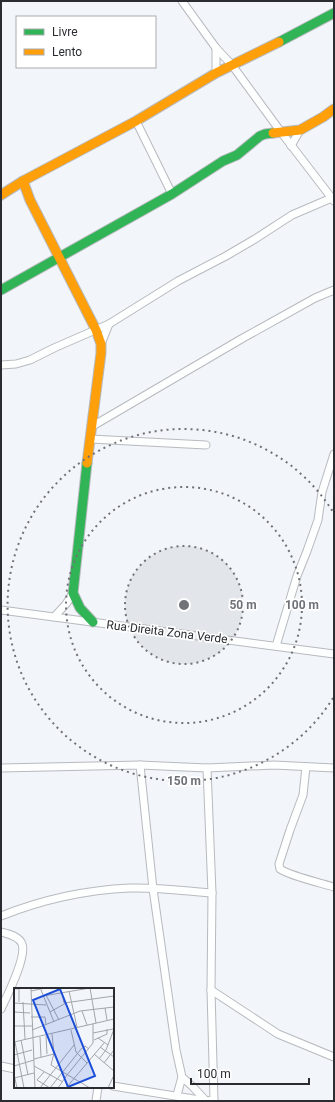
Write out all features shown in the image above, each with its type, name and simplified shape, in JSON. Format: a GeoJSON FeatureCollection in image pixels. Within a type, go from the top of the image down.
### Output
{"type":"FeatureCollection","features":[{"type":"Feature","properties":{"kind":"street"},"geometry":{"type":"LineString","coordinates":[[1,365],[16,364],[30,360],[109,324],[178,281],[255,239],[292,215],[333,199],[291,146],[232,65],[216,48],[184,2]]}},
{"type":"Feature","properties":{"kind":"street"},"geometry":{"type":"LineString","coordinates":[[1,195],[24,181],[136,121],[216,73],[334,13]]}},
{"type":"Feature","properties":{"kind":"street"},"geometry":{"type":"LineString","coordinates":[[216,48],[216,73]]}},
{"type":"Feature","properties":{"kind":"street"},"geometry":{"type":"LineString","coordinates":[[1,290],[172,194],[223,162],[238,155],[260,136],[265,134],[300,130],[324,117],[334,109]]}},
{"type":"Feature","properties":{"kind":"street"},"geometry":{"type":"LineString","coordinates":[[136,121],[172,194]]}},
{"type":"Feature","properties":{"kind":"street"},"geometry":{"type":"LineString","coordinates":[[291,146],[300,130]]}},
{"type":"Feature","properties":{"kind":"street"},"geometry":{"type":"LineString","coordinates":[[24,181],[30,200],[96,330],[101,344],[73,593],[66,604],[54,617]]}},
{"type":"Feature","properties":{"kind":"street"},"geometry":{"type":"LineString","coordinates":[[91,427],[256,331],[315,298],[334,290]]}},
{"type":"Feature","properties":{"kind":"street"},"geometry":{"type":"LineString","coordinates":[[101,344],[109,324]]}},
{"type":"Feature","properties":{"kind":"street"},"geometry":{"type":"LineString","coordinates":[[90,439],[206,445]]}},
{"type":"Feature","properties":{"kind":"street"},"geometry":{"type":"LineString","coordinates":[[276,646],[297,576],[318,520],[322,492],[334,454]]}},
{"type":"Feature","properties":{"kind":"street"},"geometry":{"type":"LineString","coordinates":[[73,593],[80,608],[93,622]]}},
{"type":"Feature","properties":{"kind":"street","name":"Rua Direita Zona Verde"},"geometry":{"type":"LineString","coordinates":[[1,610],[334,654]]}},
{"type":"Feature","properties":{"kind":"street"},"geometry":{"type":"LineString","coordinates":[[140,765],[153,889],[176,1050],[182,1077],[177,1096]]}},
{"type":"Feature","properties":{"kind":"street"},"geometry":{"type":"LineString","coordinates":[[1,768],[140,765],[207,768],[274,765],[334,768]]}},
{"type":"Feature","properties":{"kind":"street"},"geometry":{"type":"LineString","coordinates":[[306,767],[303,795],[279,864],[283,871],[334,887]]}},
{"type":"Feature","properties":{"kind":"street"},"geometry":{"type":"LineString","coordinates":[[114,1086],[214,1101],[210,990],[212,893],[207,768]]}},
{"type":"Feature","properties":{"kind":"street"},"geometry":{"type":"LineString","coordinates":[[1,916],[37,903],[87,893],[130,888],[212,893]]}},
{"type":"Feature","properties":{"kind":"street"},"geometry":{"type":"LineString","coordinates":[[1,932],[20,939],[23,944],[23,952],[21,961],[1,1009]]}},
{"type":"Feature","properties":{"kind":"street"},"geometry":{"type":"LineString","coordinates":[[210,990],[278,1034],[334,1056]]}},
{"type":"Feature","properties":{"kind":"street"},"geometry":{"type":"LineString","coordinates":[[1,1066],[14,1069]]}},
{"type":"Feature","properties":{"kind":"street"},"geometry":{"type":"LineString","coordinates":[[182,1077],[194,1087],[206,1101]]}},
{"type":"Feature","properties":{"kind":"street"},"geometry":{"type":"LineString","coordinates":[[96,1101],[98,1088]]}},
{"type":"Feature","properties":{"kind":"traffic: fast"},"geometry":{"type":"LineString","coordinates":[[279,42],[334,13]]}},
{"type":"Feature","properties":{"kind":"traffic: fast"},"geometry":{"type":"LineString","coordinates":[[1,290],[172,194],[223,161],[237,155],[260,136],[273,133]]}},
{"type":"Feature","properties":{"kind":"traffic: fast"},"geometry":{"type":"LineString","coordinates":[[87,463],[73,593],[80,608],[93,622]]}},
{"type":"Feature","properties":{"kind":"traffic: slow"},"geometry":{"type":"LineString","coordinates":[[1,195],[23,181],[136,121],[216,73],[279,42]]}},
{"type":"Feature","properties":{"kind":"traffic: slow"},"geometry":{"type":"LineString","coordinates":[[273,133],[300,130],[334,109]]}},
{"type":"Feature","properties":{"kind":"traffic: slow"},"geometry":{"type":"LineString","coordinates":[[23,181],[30,200],[96,330],[101,344],[87,463]]}}]}
